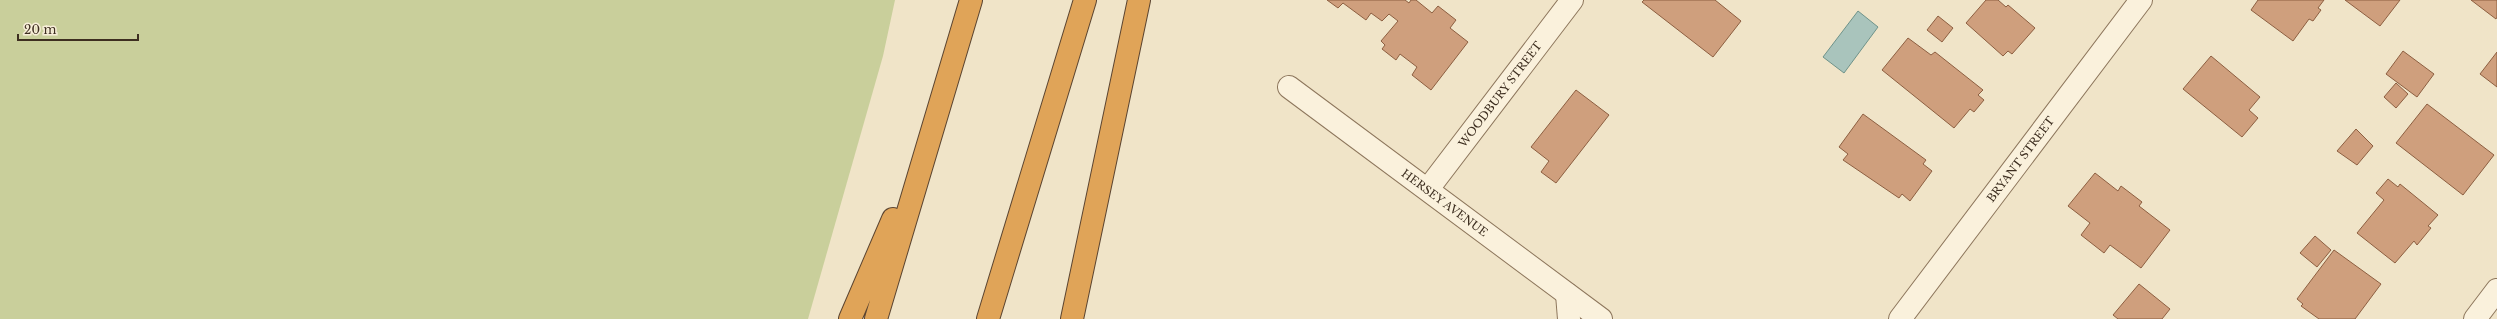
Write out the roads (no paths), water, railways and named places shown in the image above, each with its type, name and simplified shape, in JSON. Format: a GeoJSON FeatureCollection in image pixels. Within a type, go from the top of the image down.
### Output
{"type":"FeatureCollection","features":[{"type":"Feature","properties":{"kind":"highway"},"geometry":{"type":"LineString","coordinates":[[876,319],[971,0]]}},
{"type":"Feature","properties":{"kind":"highway"},"geometry":{"type":"LineString","coordinates":[[988,319],[1085,0]]}},
{"type":"Feature","properties":{"kind":"highway"},"geometry":{"type":"LineString","coordinates":[[1072,319],[1140,0]]}},
{"type":"Feature","properties":{"kind":"highway"},"geometry":{"type":"LineString","coordinates":[[850,319],[934,126]]}},
{"type":"Feature","properties":{"kind":"street","name":"WOODBURY STREET"},"geometry":{"type":"LineString","coordinates":[[1428,189],[1572,0]]}},
{"type":"Feature","properties":{"kind":"street","name":"BRYANT STREET"},"geometry":{"type":"LineString","coordinates":[[1900,319],[2141,0]]}},
{"type":"Feature","properties":{"kind":"street","name":"HERSEY AVENUE"},"geometry":{"type":"LineString","coordinates":[[1289,88],[1428,189],[1601,319]]}},
{"type":"Feature","properties":{"kind":"street"},"geometry":{"type":"LineString","coordinates":[[2475,319],[2497,290]]}},
{"type":"Feature","properties":{"kind":"street"},"geometry":{"type":"LineString","coordinates":[[1567,294],[1569,319]]}},
{"type":"Feature","properties":{"kind":"water"},"geometry":{"type":"Polygon","coordinates":[[[1858,11],[1878,27],[1844,73],[1823,57],[1858,11]]]}}]}
